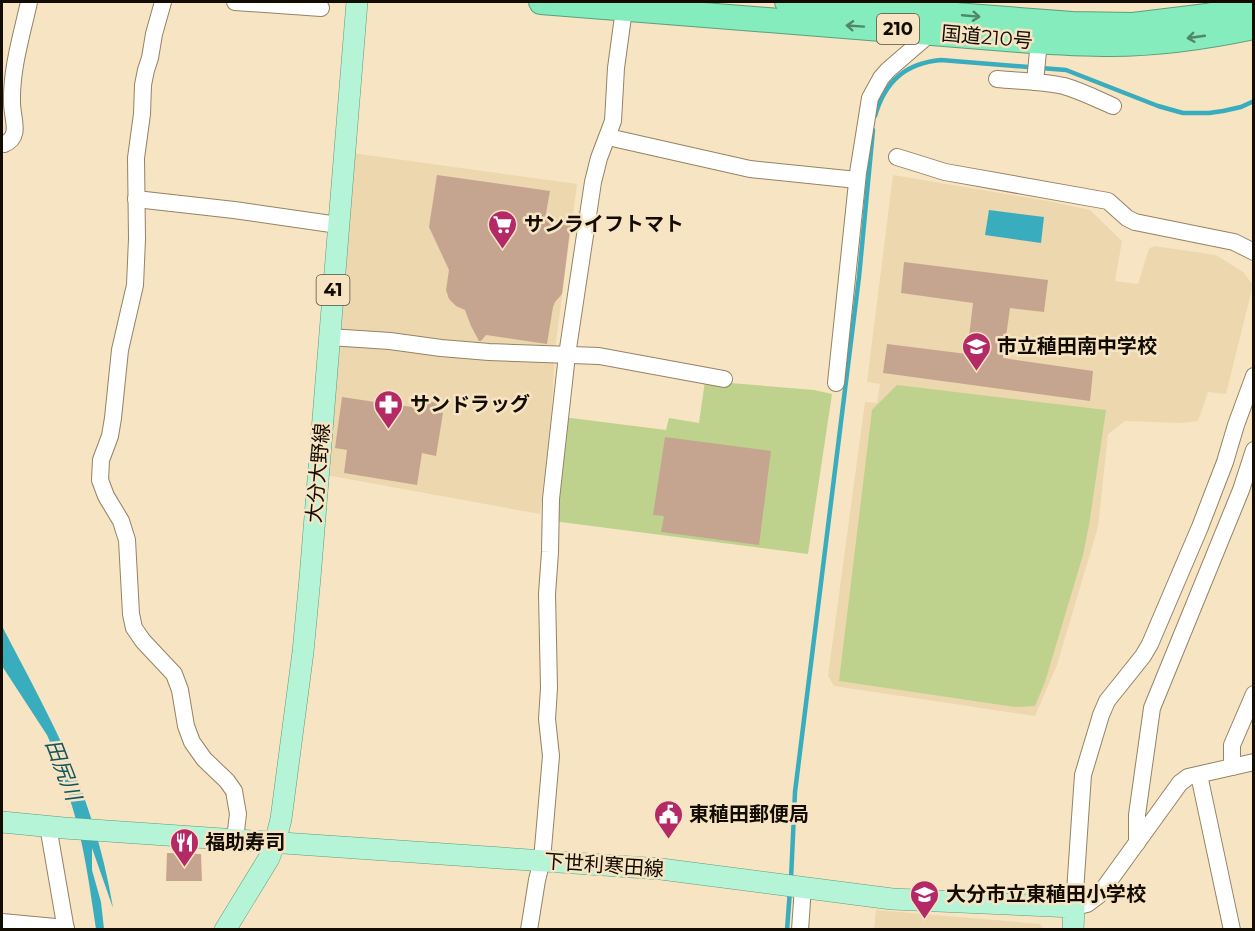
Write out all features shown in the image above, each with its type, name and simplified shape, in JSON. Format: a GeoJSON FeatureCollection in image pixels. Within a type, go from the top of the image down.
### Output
{"type":"FeatureCollection","features":[{"type":"Feature","properties":{"kind":"highway","name":"国道210号"},"geometry":{"type":"LineString","coordinates":[[541,2],[934,15],[1037,63],[1113,44],[1224,33],[1254,27]]}},
{"type":"Feature","properties":{"kind":"highway","name":"国道210号"},"geometry":{"type":"LineString","coordinates":[[787,2],[934,15],[1072,24],[1133,25],[1207,16],[1254,6]]}},
{"type":"Feature","properties":{"kind":"main road","name":"大分大野線"},"geometry":{"type":"LineString","coordinates":[[225,930],[260,873],[275,843],[284,806],[303,652],[357,2]]}},
{"type":"Feature","properties":{"kind":"main road"},"geometry":{"type":"LineString","coordinates":[[2,822],[56,827]]}},
{"type":"Feature","properties":{"kind":"main road","name":"下世利寒田線"},"geometry":{"type":"LineString","coordinates":[[56,827],[661,868],[892,899],[1074,908]]}},
{"type":"Feature","properties":{"kind":"main road"},"geometry":{"type":"LineString","coordinates":[[1073,930],[1074,908]]}},
{"type":"Feature","properties":{"kind":"street"},"geometry":{"type":"LineString","coordinates":[[4,144],[14,136],[13,84],[29,2]]}},
{"type":"Feature","properties":{"kind":"street"},"geometry":{"type":"LineString","coordinates":[[163,2],[144,78],[136,158],[135,285],[120,350],[113,418],[110,436],[101,460],[100,480],[106,496],[121,521],[127,540],[131,614],[134,628],[174,674],[192,742],[204,759],[234,791],[238,814],[235,839]]}},
{"type":"Feature","properties":{"kind":"street"},"geometry":{"type":"LineString","coordinates":[[235,2],[321,8]]}},
{"type":"Feature","properties":{"kind":"street"},"geometry":{"type":"LineString","coordinates":[[529,930],[542,860],[551,756],[547,719],[549,688],[547,594],[550,512],[567,356],[593,182],[614,113],[616,68],[624,5]]}},
{"type":"Feature","properties":{"kind":"street"},"geometry":{"type":"LineString","coordinates":[[836,383],[857,180],[867,109],[880,78],[934,15]]}},
{"type":"Feature","properties":{"kind":"street"},"geometry":{"type":"LineString","coordinates":[[997,79],[1037,63],[1066,87],[1113,106]]}},
{"type":"Feature","properties":{"kind":"street"},"geometry":{"type":"LineString","coordinates":[[608,137],[750,169],[857,180]]}},
{"type":"Feature","properties":{"kind":"street"},"geometry":{"type":"LineString","coordinates":[[897,157],[945,172],[1105,200],[1135,222],[1234,242],[1254,252]]}},
{"type":"Feature","properties":{"kind":"street"},"geometry":{"type":"LineString","coordinates":[[136,199],[338,225]]}},
{"type":"Feature","properties":{"kind":"street"},"geometry":{"type":"LineString","coordinates":[[329,337],[470,350],[599,356],[724,379]]}},
{"type":"Feature","properties":{"kind":"street"},"geometry":{"type":"LineString","coordinates":[[1254,376],[1200,527],[1150,644],[1107,700],[1101,715],[1083,775],[1074,908],[1087,904],[1099,895],[1180,783],[1188,777],[1254,762]]}},
{"type":"Feature","properties":{"kind":"street"},"geometry":{"type":"LineString","coordinates":[[1137,843],[1137,814],[1152,708],[1241,490],[1254,450]]}},
{"type":"Feature","properties":{"kind":"street"},"geometry":{"type":"LineString","coordinates":[[1232,767],[1232,745],[1254,694]]}},
{"type":"Feature","properties":{"kind":"street"},"geometry":{"type":"LineString","coordinates":[[1199,775],[1232,930]]}},
{"type":"Feature","properties":{"kind":"street"},"geometry":{"type":"LineString","coordinates":[[2,922],[66,929],[56,827]]}},
{"type":"Feature","properties":{"kind":"street"},"geometry":{"type":"LineString","coordinates":[[800,930],[803,887]]}},
{"type":"Feature","properties":{"kind":"shaded area"},"geometry":{"type":"Polygon","coordinates":[[[352,153],[577,184],[555,349],[551,420],[540,514],[326,475],[352,153]]]}},
{"type":"Feature","properties":{"kind":"shaded area"},"geometry":{"type":"Polygon","coordinates":[[[893,175],[1090,210],[1122,241],[1115,281],[1138,284],[1148,252],[1154,246],[1216,255],[1243,272],[1253,285],[1226,394],[1208,392],[1198,421],[1182,423],[1125,421],[1108,434],[1098,527],[1057,665],[1035,716],[834,686],[828,676],[865,402],[877,403],[880,384],[867,382],[893,175]]]}},
{"type":"Feature","properties":{"kind":"shaded area","name":"大分市立東稙田小学校"},"geometry":{"type":"Polygon","coordinates":[[[876,910],[1040,924],[1044,929],[874,930],[876,910]]]}},
{"type":"Feature","properties":{"kind":"green space"},"geometry":{"type":"Polygon","coordinates":[[[705,381],[814,390],[832,394],[808,554],[553,521],[563,417],[666,430],[669,418],[699,423],[705,381]]]}},
{"type":"Feature","properties":{"kind":"green space"},"geometry":{"type":"Polygon","coordinates":[[[897,385],[1106,410],[1083,555],[1045,682],[1035,706],[1015,707],[839,681],[872,410],[897,385]]]}},
{"type":"Feature","properties":{"kind":"water"},"geometry":{"type":"Polygon","coordinates":[[[989,210],[1044,217],[1041,243],[985,235],[989,210]]]}},
{"type":"Feature","properties":{"kind":"water","name":"田尻川"},"geometry":{"type":"Polygon","coordinates":[[[2,626],[62,744],[91,818],[104,863],[113,908],[92,848],[92,870],[101,902],[104,929],[96,929],[78,829],[59,771],[63,771],[47,735],[2,666],[2,626]]]}},
{"type":"Feature","properties":{"kind":"building","name":"サンライフトマト"},"geometry":{"type":"Polygon","coordinates":[[[437,175],[550,191],[545,219],[571,222],[562,294],[553,307],[547,344],[486,335],[479,341],[465,310],[456,306],[449,299],[446,290],[449,270],[429,227],[437,175]]]}},
{"type":"Feature","properties":{"kind":"building"},"geometry":{"type":"Polygon","coordinates":[[[904,262],[1048,280],[1044,312],[1010,308],[1003,358],[1093,371],[1090,401],[883,373],[887,344],[967,354],[973,303],[901,293],[904,262]]]}},
{"type":"Feature","properties":{"kind":"building","name":"サンドラッグ"},"geometry":{"type":"Polygon","coordinates":[[[376,396],[400,399],[399,405],[424,409],[425,401],[438,403],[436,412],[443,413],[436,456],[422,453],[417,485],[344,473],[347,450],[335,448],[342,397],[375,402],[376,396]]]}},
{"type":"Feature","properties":{"kind":"building"},"geometry":{"type":"Polygon","coordinates":[[[665,437],[771,451],[759,545],[661,532],[664,516],[653,515],[665,437]]]}},
{"type":"Feature","properties":{"kind":"building","name":"福助寿司"},"geometry":{"type":"Polygon","coordinates":[[[167,853],[201,854],[202,881],[166,881],[167,853]]]}},
{"type":"Feature","properties":{"kind":"waterway"},"geometry":{"type":"LineString","coordinates":[[875,116],[885,93],[899,76],[917,65],[941,60],[1066,70],[1158,106],[1183,113],[1223,111],[1254,101]]}},
{"type":"Feature","properties":{"kind":"waterway"},"geometry":{"type":"LineString","coordinates":[[791,879],[795,792],[859,277],[873,130]]}},
{"type":"Feature","properties":{"kind":"waterway"},"geometry":{"type":"LineString","coordinates":[[787,930],[790,890]]}},
{"type":"Feature","properties":{"kind":"place","name":"サンライフトマト"},"geometry":{"type":"Point","coordinates":[503,250]}},
{"type":"Feature","properties":{"kind":"place","name":"市立稙田南中学校"},"geometry":{"type":"Point","coordinates":[976,372]}},
{"type":"Feature","properties":{"kind":"place","name":"サンドラッグ"},"geometry":{"type":"Point","coordinates":[389,430]}},
{"type":"Feature","properties":{"kind":"place","name":"東稙田郵便局"},"geometry":{"type":"Point","coordinates":[668,840]}},
{"type":"Feature","properties":{"kind":"place","name":"福助寿司"},"geometry":{"type":"Point","coordinates":[184,868]}},
{"type":"Feature","properties":{"kind":"place","name":"大分市立東稙田小学校"},"geometry":{"type":"Point","coordinates":[925,920]}}]}
